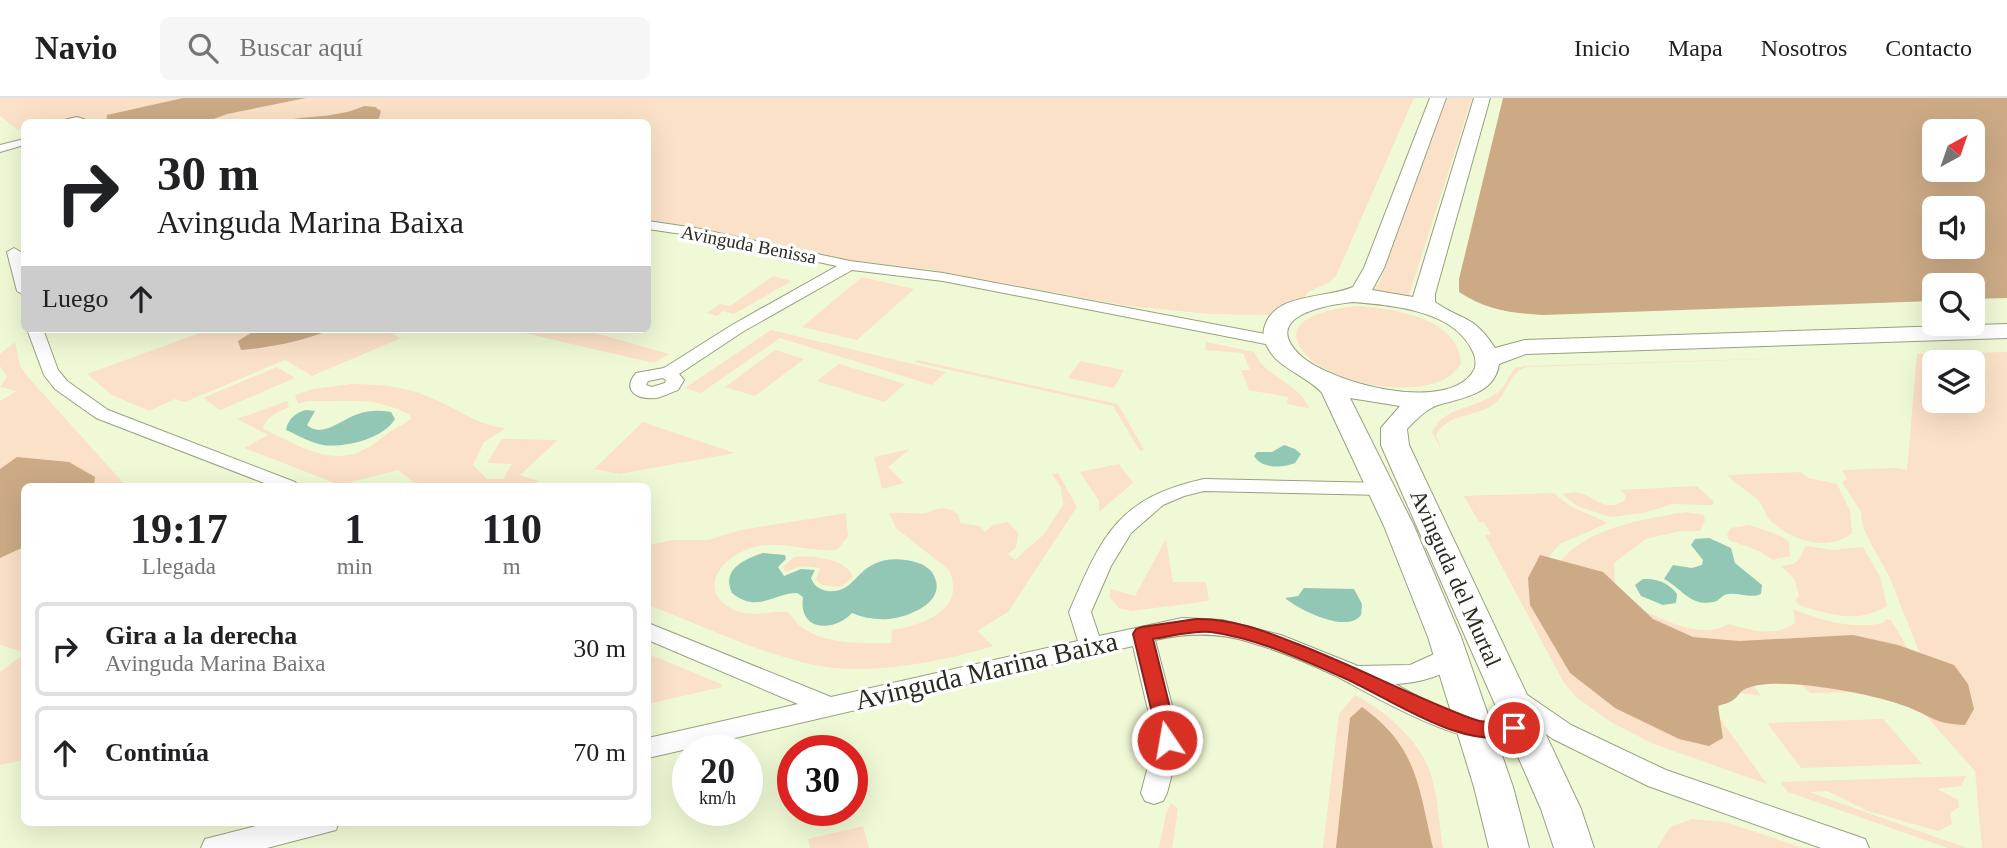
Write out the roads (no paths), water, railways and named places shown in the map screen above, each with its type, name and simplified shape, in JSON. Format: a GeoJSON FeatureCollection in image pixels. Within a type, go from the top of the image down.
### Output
{"type":"FeatureCollection","features":[{"type":"Feature","properties":{"kind":"main road"},"geometry":{"type":"LineString","coordinates":[[1353,295],[1361,290],[1374,268],[1438,98]]}},
{"type":"Feature","properties":{"kind":"main road"},"geometry":{"type":"LineString","coordinates":[[1429,309],[1424,302],[1424,294],[1482,98]]}},
{"type":"Feature","properties":{"kind":"main road"},"geometry":{"type":"LineString","coordinates":[[1462,325],[1481,342],[1488,360],[1485,373],[1474,385],[1456,393],[1431,398],[1397,399],[1373,396],[1328,384],[1301,370],[1285,355],[1276,341],[1276,327],[1285,314],[1302,304],[1353,295],[1402,301],[1483,331],[1529,334],[1922,319]]}},
{"type":"Feature","properties":{"kind":"main road"},"geometry":{"type":"LineString","coordinates":[[1985,318],[2007,318]]}},
{"type":"Feature","properties":{"kind":"main road"},"geometry":{"type":"LineString","coordinates":[[1488,360],[1503,352],[1550,345],[2007,331]]}},
{"type":"Feature","properties":{"kind":"main road","name":"Avinguda del Murtal"},"geometry":{"type":"LineString","coordinates":[[1328,384],[1344,404],[1358,442],[1382,489],[1452,655],[1476,729],[1508,848]]}},
{"type":"Feature","properties":{"kind":"main road","name":"Avinguda del Murtal"},"geometry":{"type":"LineString","coordinates":[[1431,398],[1410,411],[1394,428],[1395,445],[1561,809],[1574,848]]}},
{"type":"Feature","properties":{"kind":"street"},"geometry":{"type":"LineString","coordinates":[[0,144],[21,140]]}},
{"type":"Feature","properties":{"kind":"street"},"geometry":{"type":"LineString","coordinates":[[0,149],[21,140]]}},
{"type":"Feature","properties":{"kind":"street","name":"Avinguda Benissa"},"geometry":{"type":"LineString","coordinates":[[651,225],[695,232],[850,265],[943,277],[1276,341]]}},
{"type":"Feature","properties":{"kind":"street"},"geometry":{"type":"LineString","coordinates":[[13,252],[21,280]]}},
{"type":"Feature","properties":{"kind":"street"},"geometry":{"type":"LineString","coordinates":[[667,374],[738,328],[850,265]]}},
{"type":"Feature","properties":{"kind":"street"},"geometry":{"type":"LineString","coordinates":[[36,333],[43,356],[55,377],[102,414],[280,483]]}},
{"type":"Feature","properties":{"kind":"street"},"geometry":{"type":"LineString","coordinates":[[1091,646],[1080,612],[1093,582],[1130,518],[1155,499],[1183,488],[1204,485],[1382,489]]}},
{"type":"Feature","properties":{"kind":"street","name":"Avinguda Marina Baixa"},"geometry":{"type":"LineString","coordinates":[[651,747],[1142,634],[1182,626],[1210,625],[1236,630],[1351,673],[1412,704],[1476,729]]}},
{"type":"Feature","properties":{"kind":"street"},"geometry":{"type":"LineString","coordinates":[[651,632],[828,706]]}},
{"type":"Feature","properties":{"kind":"street"},"geometry":{"type":"LineString","coordinates":[[1142,634],[1167,740],[1154,793]]}},
{"type":"Feature","properties":{"kind":"street"},"geometry":{"type":"LineString","coordinates":[[1351,673],[1384,676],[1415,674],[1436,667],[1452,655]]}},
{"type":"Feature","properties":{"kind":"street"},"geometry":{"type":"LineString","coordinates":[[1476,729],[1503,731],[1514,728],[1516,709],[1657,778],[1855,848]]}},
{"type":"Feature","properties":{"kind":"street"},"geometry":{"type":"LineString","coordinates":[[215,848],[309,826]]}}]}
